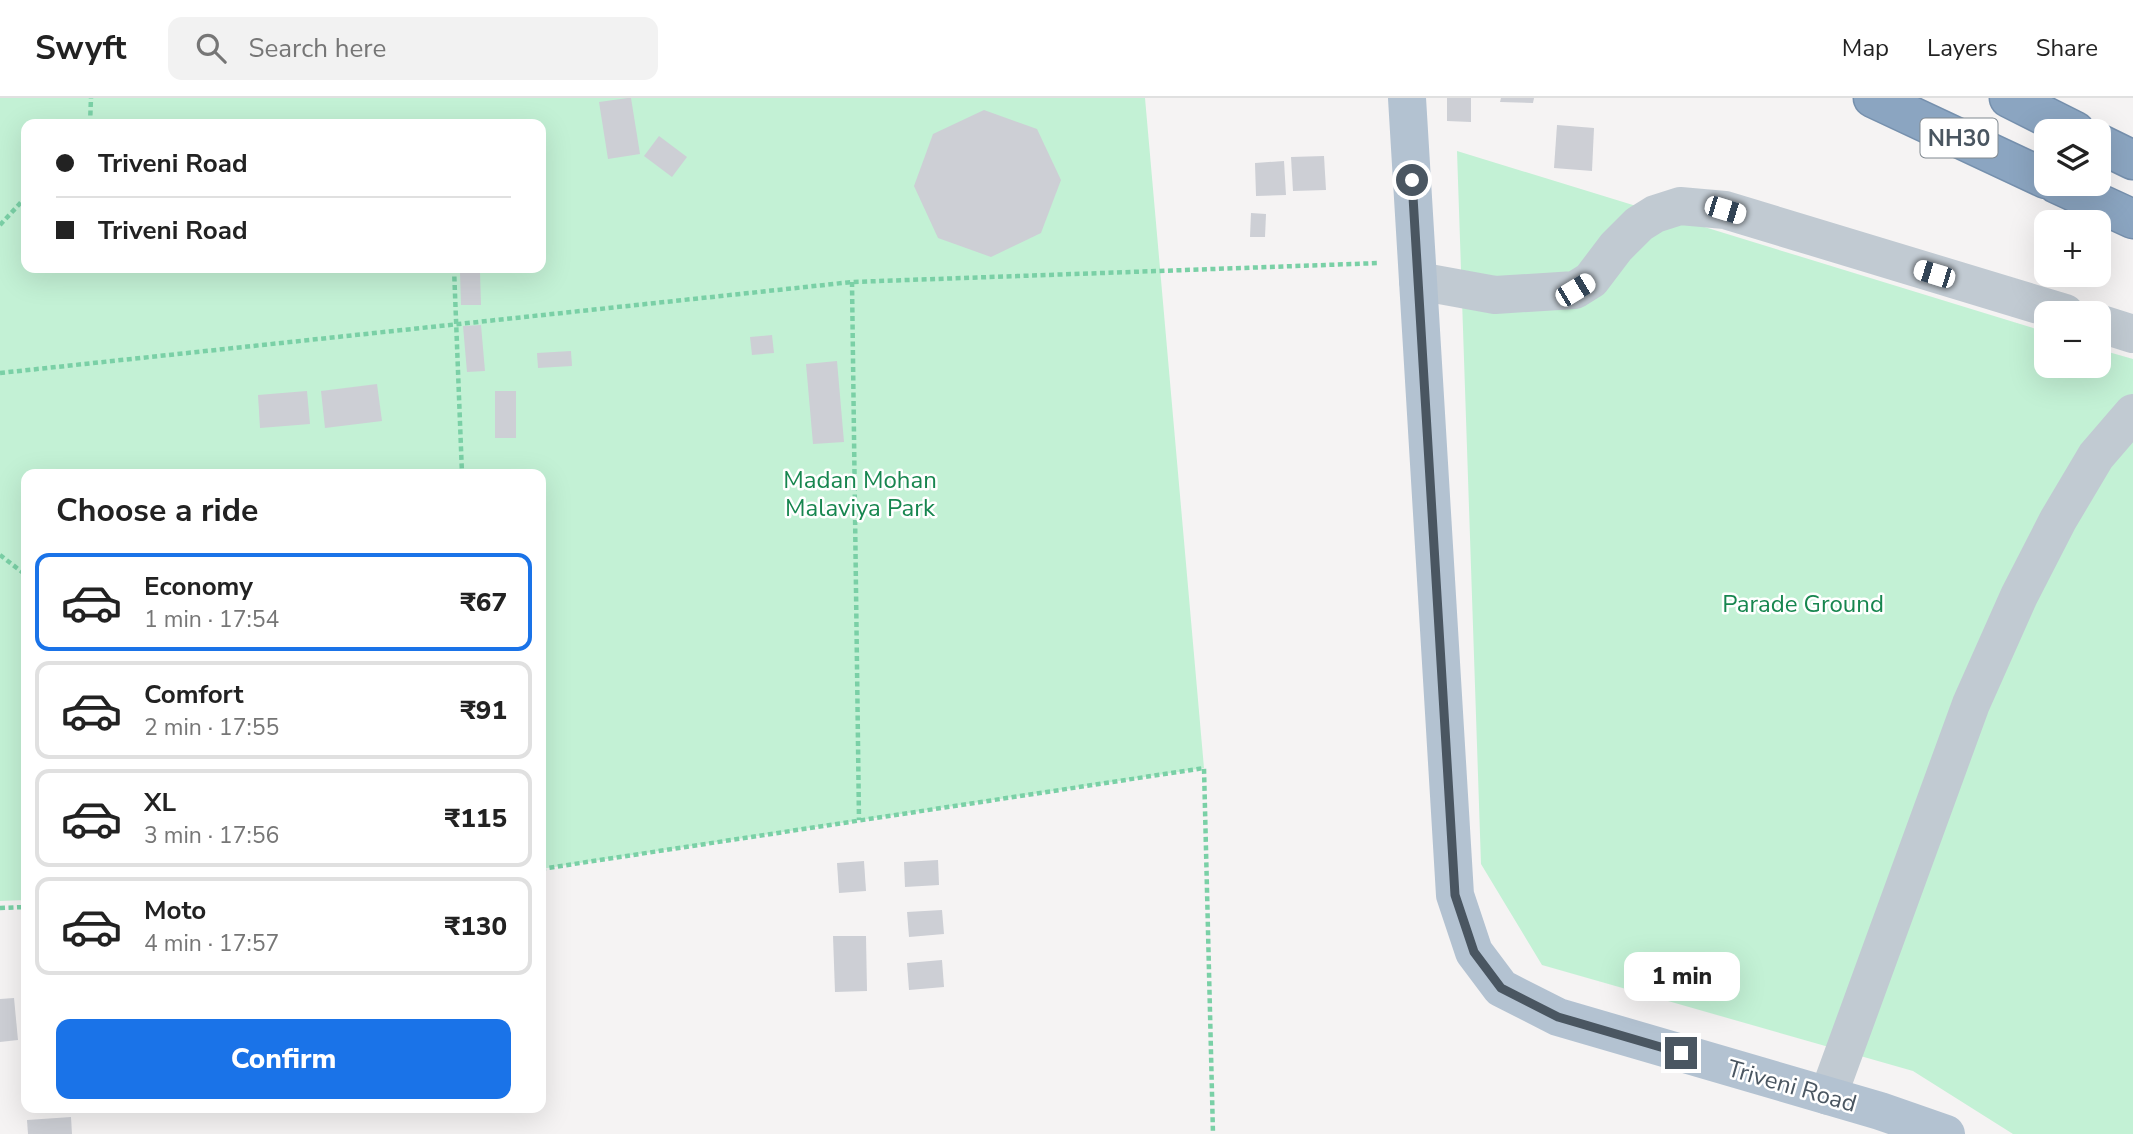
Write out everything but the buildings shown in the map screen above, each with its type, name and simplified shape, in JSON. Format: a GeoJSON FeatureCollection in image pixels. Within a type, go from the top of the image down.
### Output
{"type":"FeatureCollection","features":[{"type":"Feature","properties":{"kind":"highway","name":"NH30"},"geometry":{"type":"LineString","coordinates":[[1872,98],[2034,172]]}},
{"type":"Feature","properties":{"kind":"highway","name":"NH30"},"geometry":{"type":"LineString","coordinates":[[2008,98],[2051,119]]}},
{"type":"Feature","properties":{"kind":"highway"},"geometry":{"type":"LineString","coordinates":[[2111,149],[2133,160]]}},
{"type":"Feature","properties":{"kind":"highway"},"geometry":{"type":"LineString","coordinates":[[2083,196],[2133,219]]}},
{"type":"Feature","properties":{"kind":"main road","name":"Triveni Road"},"geometry":{"type":"LineString","coordinates":[[1408,98],[1455,895],[1474,952],[1501,988],[1558,1017],[1880,1111],[1945,1134]]}},
{"type":"Feature","properties":{"kind":"street"},"geometry":{"type":"LineString","coordinates":[[1417,271],[1495,295],[1575,290],[1591,280],[1616,247],[1639,224],[1655,214],[1680,206],[1725,210],[2034,304]]}},
{"type":"Feature","properties":{"kind":"street"},"geometry":{"type":"LineString","coordinates":[[2111,327],[2133,334]]}},
{"type":"Feature","properties":{"kind":"street"},"geometry":{"type":"LineString","coordinates":[[1828,1097],[1976,692],[2019,596],[2058,520],[2096,456],[2133,413]]}},
{"type":"Feature","properties":{"kind":"path"},"geometry":{"type":"LineString","coordinates":[[90,119],[91,98]]}},
{"type":"Feature","properties":{"kind":"path"},"geometry":{"type":"LineString","coordinates":[[0,225],[21,202]]}},
{"type":"Feature","properties":{"kind":"path"},"geometry":{"type":"LineString","coordinates":[[0,373],[852,282],[1417,271]]}},
{"type":"Feature","properties":{"kind":"path"},"geometry":{"type":"LineString","coordinates":[[454,273],[461,469]]}},
{"type":"Feature","properties":{"kind":"path"},"geometry":{"type":"LineString","coordinates":[[852,282],[859,820]]}},
{"type":"Feature","properties":{"kind":"path"},"geometry":{"type":"LineString","coordinates":[[0,555],[21,571]]}},
{"type":"Feature","properties":{"kind":"path"},"geometry":{"type":"LineString","coordinates":[[546,868],[1205,768],[1213,1134]]}},
{"type":"Feature","properties":{"kind":"path"},"geometry":{"type":"LineString","coordinates":[[0,908],[21,907]]}},
{"type":"Feature","properties":{"kind":"green space","name":"Madan Mohan Malaviya Park"},"geometry":{"type":"Polygon","coordinates":[[[0,98],[1145,98],[1204,768],[546,868],[546,469],[21,469],[21,900],[0,901],[0,98]]]}},
{"type":"Feature","properties":{"kind":"green space","name":"Parade Ground"},"geometry":{"type":"Polygon","coordinates":[[[1457,151],[2034,328],[2034,378],[2111,378],[2111,353],[2133,359],[2133,1134],[2013,1134],[1913,1071],[1542,965],[1481,864],[1457,151]]]}},
{"type":"Feature","properties":{"kind":"route"},"geometry":{"type":"LineString","coordinates":[[1412,180],[1455,895],[1474,952],[1501,988],[1558,1017],[1681,1053]]}}]}
